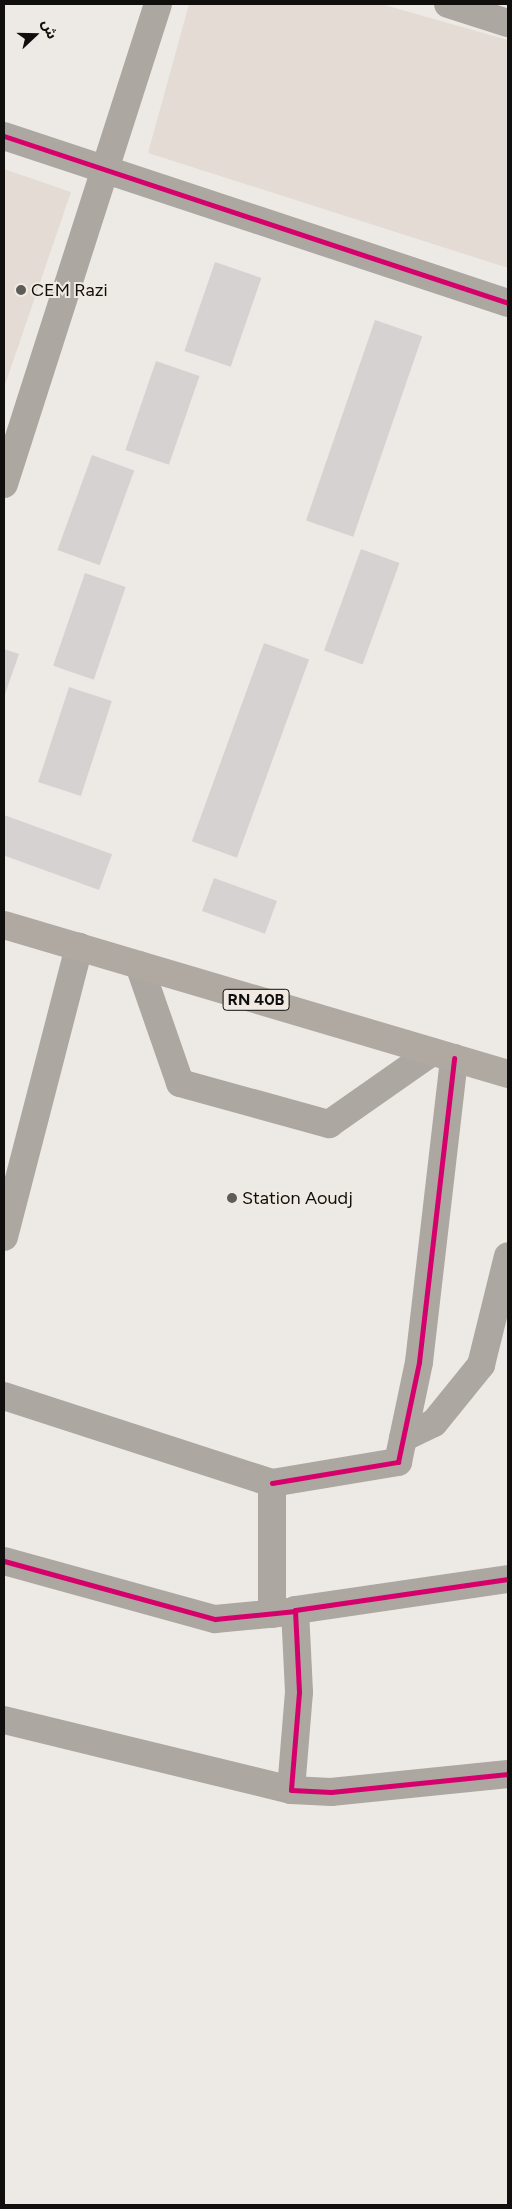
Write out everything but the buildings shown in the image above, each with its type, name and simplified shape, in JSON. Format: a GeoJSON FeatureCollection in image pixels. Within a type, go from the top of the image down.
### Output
{"type":"FeatureCollection","features":[{"type":"Feature","properties":{"kind":"main road","name":"RN 40B"},"geometry":{"type":"LineString","coordinates":[[4,925],[508,1074]]}},
{"type":"Feature","properties":{"kind":"street"},"geometry":{"type":"LineString","coordinates":[[4,484],[107,170],[158,4]]}},
{"type":"Feature","properties":{"kind":"street"},"geometry":{"type":"LineString","coordinates":[[448,4],[508,23]]}},
{"type":"Feature","properties":{"kind":"street"},"geometry":{"type":"LineString","coordinates":[[4,136],[508,302]]}},
{"type":"Feature","properties":{"kind":"street"},"geometry":{"type":"LineString","coordinates":[[4,1237],[10,1184],[80,947]]}},
{"type":"Feature","properties":{"kind":"street"},"geometry":{"type":"LineString","coordinates":[[139,965],[180,1083],[329,1124],[443,1055]]}},
{"type":"Feature","properties":{"kind":"street"},"geometry":{"type":"LineString","coordinates":[[4,1396],[272,1483],[398,1462],[419,1362],[443,1055]]}},
{"type":"Feature","properties":{"kind":"street"},"geometry":{"type":"LineString","coordinates":[[403,1438],[434,1423],[481,1365],[508,1256]]}},
{"type":"Feature","properties":{"kind":"street"},"geometry":{"type":"LineString","coordinates":[[272,1483],[284,1612],[299,1692],[291,1790]]}},
{"type":"Feature","properties":{"kind":"street"},"geometry":{"type":"LineString","coordinates":[[4,1561],[215,1619],[284,1612],[508,1579]]}},
{"type":"Feature","properties":{"kind":"street"},"geometry":{"type":"LineString","coordinates":[[4,1720],[291,1790],[331,1792],[508,1774]]}},
{"type":"Feature","properties":{"kind":"shaded area"},"geometry":{"type":"Polygon","coordinates":[[[189,4],[381,4],[508,40],[508,268],[148,153],[189,4]]]}},
{"type":"Feature","properties":{"kind":"shaded area","name":"CEM Razi"},"geometry":{"type":"Polygon","coordinates":[[[4,169],[71,192],[4,388],[4,169]]]}},
{"type":"Feature","properties":{"kind":"cycle path"},"geometry":{"type":"LineString","coordinates":[[4,136],[508,303]]}},
{"type":"Feature","properties":{"kind":"cycle path"},"geometry":{"type":"LineString","coordinates":[[272,1483],[398,1462],[419,1362],[454,1058]]}},
{"type":"Feature","properties":{"kind":"cycle path"},"geometry":{"type":"LineString","coordinates":[[4,1561],[215,1619],[296,1611]]}},
{"type":"Feature","properties":{"kind":"cycle path"},"geometry":{"type":"LineString","coordinates":[[508,1579],[295,1610],[299,1692],[291,1790],[331,1792],[508,1774]]}},
{"type":"Feature","properties":{"kind":"place","name":"CEM Razi"},"geometry":{"type":"Point","coordinates":[21,290]}},
{"type":"Feature","properties":{"kind":"place","name":"Station Aoudj"},"geometry":{"type":"Point","coordinates":[232,1198]}}]}
